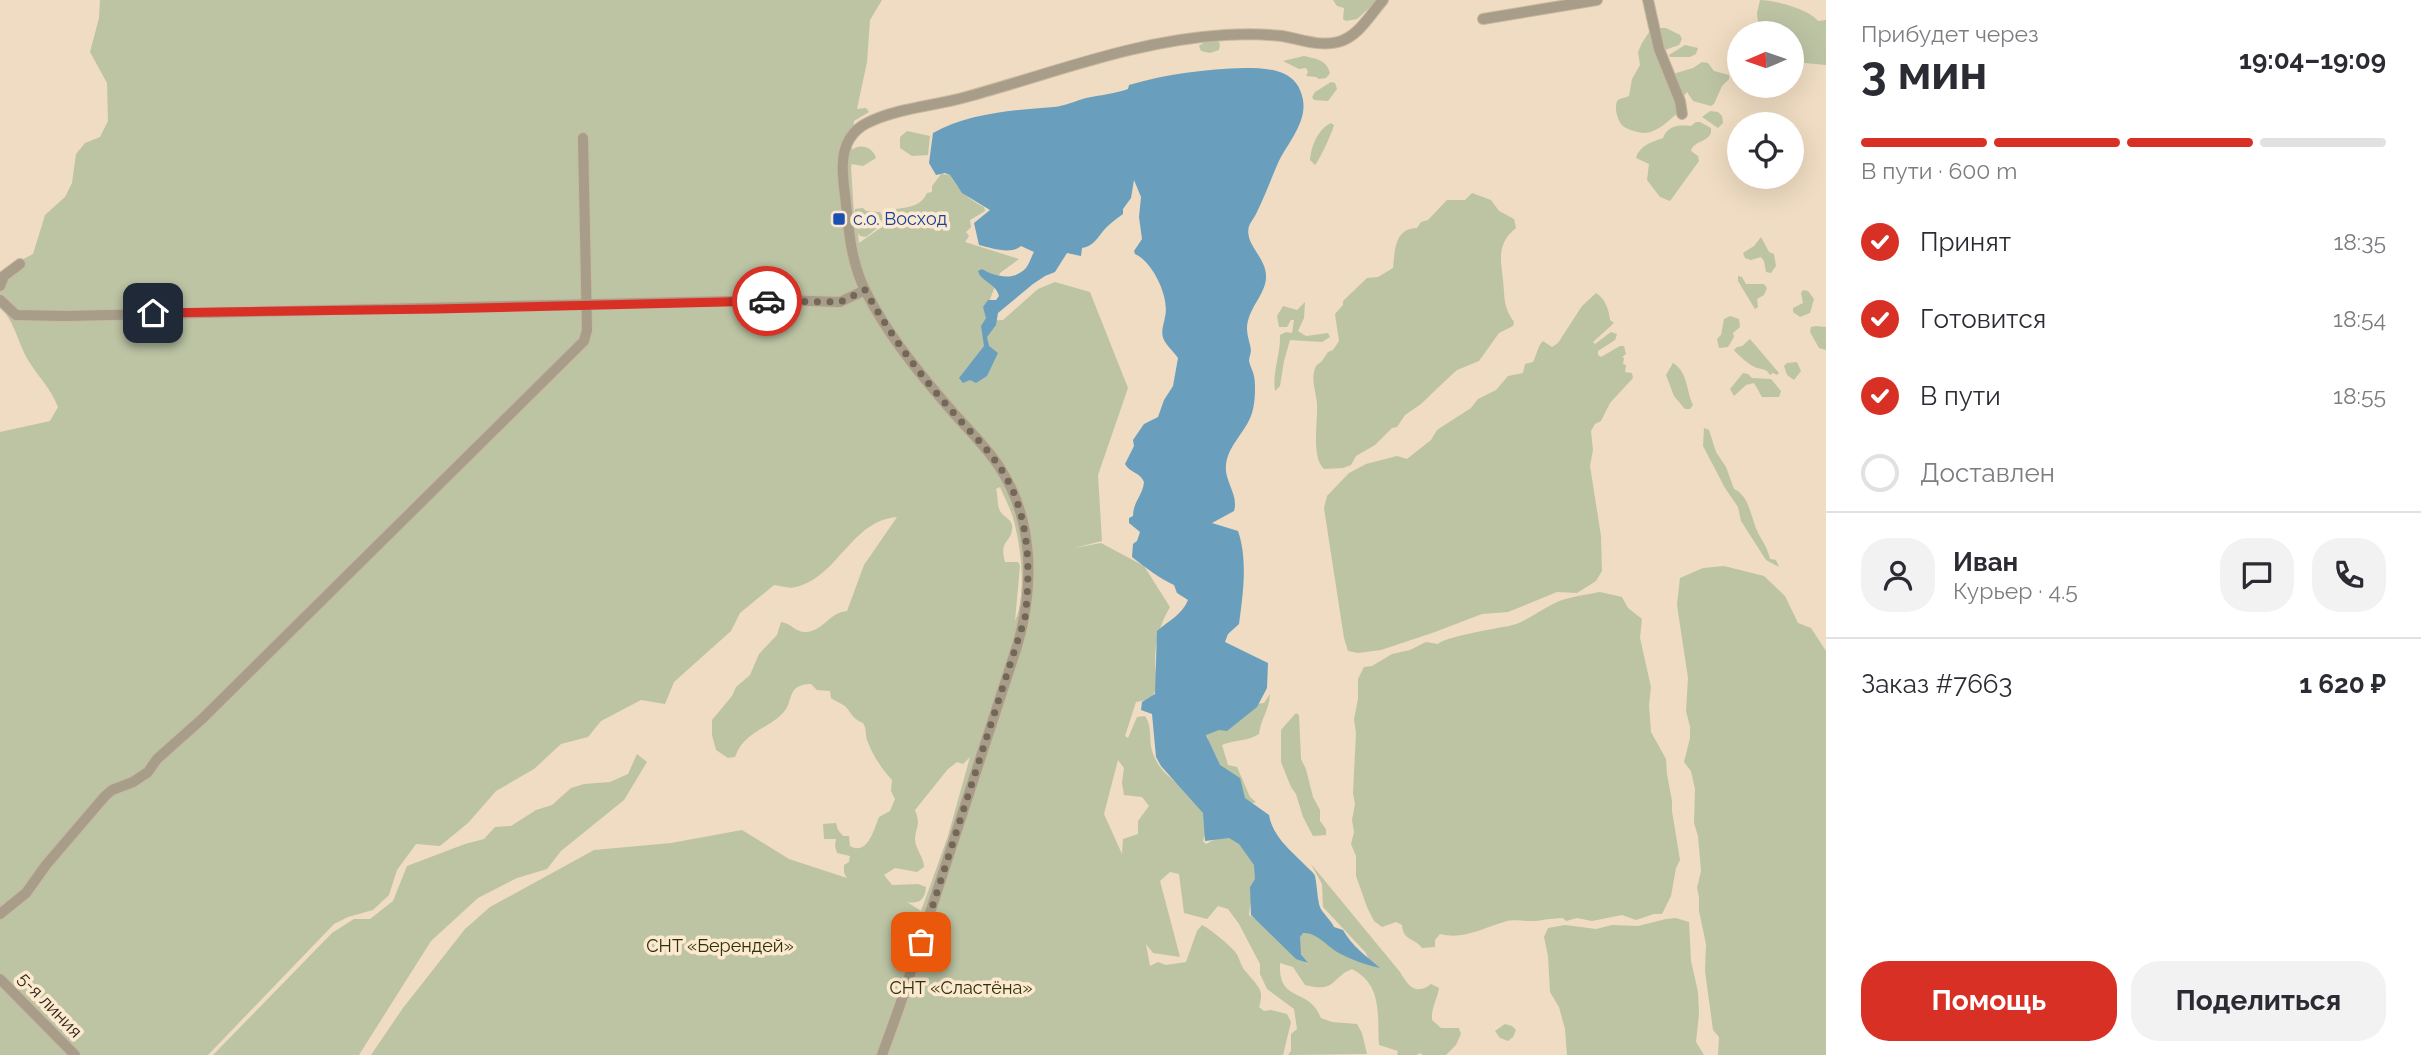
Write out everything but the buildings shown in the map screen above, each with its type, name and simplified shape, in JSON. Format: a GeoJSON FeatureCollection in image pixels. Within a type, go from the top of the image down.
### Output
{"type":"FeatureCollection","features":[{"type":"Feature","properties":{"kind":"street"},"geometry":{"type":"LineString","coordinates":[[881,1055],[899,1008],[1018,643],[1025,618],[1029,584],[1028,559],[1019,511],[1002,470],[989,451],[897,344],[865,290],[850,245],[843,181],[844,155],[851,136],[864,124],[886,116],[965,98],[1146,47],[1203,37],[1264,34],[1336,43],[1353,34],[1382,0]]}},
{"type":"Feature","properties":{"kind":"street"},"geometry":{"type":"LineString","coordinates":[[1483,19],[1597,0]]}},
{"type":"Feature","properties":{"kind":"street"},"geometry":{"type":"LineString","coordinates":[[1648,0],[1659,49],[1680,101],[1682,114]]}},
{"type":"Feature","properties":{"kind":"street"},"geometry":{"type":"LineString","coordinates":[[0,914],[26,893],[46,865],[105,796],[148,772],[157,759],[212,709],[584,341],[587,330],[583,138]]}},
{"type":"Feature","properties":{"kind":"street"},"geometry":{"type":"LineString","coordinates":[[0,286],[4,276],[20,264]]}},
{"type":"Feature","properties":{"kind":"street"},"geometry":{"type":"LineString","coordinates":[[0,300],[16,315],[65,316],[780,300],[840,302],[865,290]]}},
{"type":"Feature","properties":{"kind":"street","name":"5-я линия"},"geometry":{"type":"LineString","coordinates":[[0,979],[75,1055]]}},
{"type":"Feature","properties":{"kind":"green space"},"geometry":{"type":"Polygon","coordinates":[[[100,0],[882,0],[870,20],[867,62],[857,109],[866,108],[869,112],[854,121],[852,150],[866,147],[876,158],[863,166],[852,164],[851,167],[854,214],[855,209],[863,208],[866,211],[880,212],[886,221],[866,237],[858,233],[859,243],[886,224],[919,225],[916,218],[891,221],[889,214],[895,213],[896,209],[918,203],[927,193],[932,192],[932,186],[941,174],[950,175],[960,190],[984,207],[985,211],[970,220],[971,227],[966,232],[969,236],[965,242],[1019,259],[1000,273],[989,302],[986,321],[1003,320],[1038,289],[1055,282],[1090,292],[1128,388],[1098,475],[1102,541],[1074,548],[1101,543],[1144,566],[1170,607],[1156,645],[1158,686],[1151,699],[1136,702],[1125,736],[1128,738],[1137,717],[1145,716],[1157,762],[1165,773],[1193,798],[1208,823],[1203,841],[1206,844],[1230,837],[1240,844],[1257,864],[1249,915],[1272,929],[1308,965],[1296,944],[1296,935],[1305,929],[1370,964],[1366,953],[1323,907],[1322,884],[1311,864],[1409,985],[1421,989],[1431,984],[1439,988],[1432,1020],[1441,1028],[1459,1028],[1461,1034],[1456,1045],[1446,1055],[1397,1055],[1398,1051],[1379,1045],[1378,1012],[1374,992],[1362,976],[1352,969],[1328,986],[1315,987],[1305,985],[1293,967],[1280,963],[1284,984],[1316,1008],[1321,1018],[1332,1022],[1357,1024],[1367,1054],[1288,1055],[1291,1051],[1291,1034],[1297,1029],[1294,1009],[1267,989],[1260,974],[1260,964],[1228,909],[1218,906],[1207,919],[1184,913],[1179,874],[1170,872],[1160,881],[1180,957],[1153,953],[1146,944],[1150,966],[1158,962],[1166,965],[1186,962],[1197,931],[1202,925],[1206,927],[1236,953],[1243,968],[1260,990],[1259,1007],[1264,1011],[1287,1014],[1291,1022],[1283,1055],[371,1055],[403,1008],[465,929],[490,907],[594,850],[671,843],[742,830],[789,859],[847,878],[844,865],[849,862],[850,856],[837,853],[836,839],[824,839],[823,824],[836,823],[843,836],[849,836],[850,846],[861,847],[869,840],[879,817],[890,811],[895,799],[891,791],[892,780],[871,750],[863,723],[845,706],[831,698],[830,691],[817,690],[811,684],[795,689],[780,716],[745,740],[735,757],[728,758],[716,750],[712,720],[736,687],[750,675],[759,654],[777,635],[781,622],[800,631],[813,631],[836,614],[847,611],[864,565],[897,517],[881,520],[868,528],[811,581],[793,588],[774,585],[740,613],[731,631],[674,682],[665,704],[641,700],[601,721],[588,737],[561,744],[534,769],[496,791],[468,823],[440,846],[416,844],[397,870],[389,895],[373,910],[334,924],[208,1055],[0,1055],[0,432],[50,421],[58,407],[28,360],[9,319],[0,307],[0,275],[33,254],[45,215],[65,197],[72,183],[76,154],[85,143],[100,137],[108,121],[107,83],[90,52],[99,18],[100,0]],[[1000,487],[996,489],[999,509],[1012,526],[1003,555],[1005,562],[1018,562],[1020,566],[1015,621],[1021,598],[1020,556],[1013,518],[1000,487]],[[970,757],[963,764],[957,762],[948,769],[915,810],[918,823],[915,843],[924,867],[917,872],[895,868],[884,875],[892,885],[918,884],[926,887],[920,901],[907,902],[921,911],[948,836],[970,757]],[[1118,760],[1104,814],[1122,854],[1123,839],[1138,834],[1138,821],[1149,806],[1142,797],[1124,795],[1124,768],[1118,760]]]}},
{"type":"Feature","properties":{"kind":"green space"},"geometry":{"type":"Polygon","coordinates":[[[1333,0],[1378,0],[1357,19],[1346,21],[1343,19],[1344,8],[1337,6],[1333,0]]]}},
{"type":"Feature","properties":{"kind":"green space"},"geometry":{"type":"Polygon","coordinates":[[[1760,0],[1791,6],[1818,21],[1826,20],[1826,65],[1804,62],[1804,21],[1758,21],[1760,0]]]}},
{"type":"Feature","properties":{"kind":"green space"},"geometry":{"type":"Polygon","coordinates":[[[1656,28],[1666,28],[1680,35],[1682,39],[1679,45],[1659,52],[1661,67],[1674,92],[1678,113],[1663,126],[1645,133],[1623,126],[1616,106],[1618,100],[1629,96],[1632,79],[1640,65],[1638,52],[1649,32],[1656,28]]]}},
{"type":"Feature","properties":{"kind":"green space"},"geometry":{"type":"Polygon","coordinates":[[[1206,41],[1218,41],[1219,50],[1210,53],[1201,51],[1199,46],[1206,41]]]}},
{"type":"Feature","properties":{"kind":"green space"},"geometry":{"type":"Polygon","coordinates":[[[1685,45],[1698,48],[1696,54],[1690,57],[1670,57],[1669,55],[1685,45]]]}},
{"type":"Feature","properties":{"kind":"green space"},"geometry":{"type":"Polygon","coordinates":[[[1304,56],[1320,60],[1326,65],[1330,73],[1326,78],[1306,76],[1306,68],[1299,69],[1283,61],[1304,56]]]}},
{"type":"Feature","properties":{"kind":"green space"},"geometry":{"type":"Polygon","coordinates":[[[1702,62],[1708,63],[1714,71],[1727,74],[1727,81],[1711,106],[1693,101],[1687,92],[1682,98],[1673,74],[1693,68],[1702,62]]]}},
{"type":"Feature","properties":{"kind":"green space"},"geometry":{"type":"Polygon","coordinates":[[[1331,82],[1335,83],[1337,89],[1328,101],[1314,100],[1312,97],[1315,92],[1331,82]]]}},
{"type":"Feature","properties":{"kind":"green space"},"geometry":{"type":"Polygon","coordinates":[[[1710,111],[1718,112],[1722,116],[1723,123],[1718,128],[1702,117],[1710,111]]]}},
{"type":"Feature","properties":{"kind":"green space"},"geometry":{"type":"Polygon","coordinates":[[[1696,122],[1711,128],[1709,136],[1691,151],[1698,156],[1699,161],[1670,201],[1660,197],[1647,180],[1649,164],[1636,158],[1640,150],[1663,138],[1671,128],[1691,126],[1696,122]]]}},
{"type":"Feature","properties":{"kind":"green space"},"geometry":{"type":"Polygon","coordinates":[[[1331,123],[1334,125],[1333,129],[1315,165],[1310,160],[1312,149],[1322,129],[1331,123]]]}},
{"type":"Feature","properties":{"kind":"green space"},"geometry":{"type":"Polygon","coordinates":[[[907,131],[930,136],[928,155],[912,156],[900,148],[900,137],[907,131]]]}},
{"type":"Feature","properties":{"kind":"green space"},"geometry":{"type":"Polygon","coordinates":[[[1472,193],[1491,200],[1499,211],[1514,219],[1516,228],[1505,240],[1501,259],[1505,302],[1514,322],[1513,326],[1499,333],[1479,361],[1457,370],[1421,404],[1405,415],[1397,427],[1356,456],[1351,465],[1324,469],[1316,448],[1317,404],[1313,375],[1316,366],[1339,341],[1335,314],[1343,301],[1367,278],[1378,277],[1393,268],[1395,248],[1404,232],[1417,228],[1421,222],[1428,220],[1447,200],[1465,200],[1472,193]]]}},
{"type":"Feature","properties":{"kind":"green space"},"geometry":{"type":"Polygon","coordinates":[[[1761,237],[1769,252],[1774,254],[1776,266],[1771,273],[1766,272],[1761,257],[1751,260],[1745,258],[1743,253],[1761,237]]]}},
{"type":"Feature","properties":{"kind":"green space"},"geometry":{"type":"Polygon","coordinates":[[[1738,276],[1742,277],[1746,284],[1764,284],[1767,288],[1764,295],[1757,299],[1758,307],[1755,309],[1738,281],[1738,276]]]}},
{"type":"Feature","properties":{"kind":"green space"},"geometry":{"type":"Polygon","coordinates":[[[1803,290],[1808,291],[1814,299],[1810,313],[1800,317],[1793,312],[1793,308],[1803,303],[1803,290]]]}},
{"type":"Feature","properties":{"kind":"green space"},"geometry":{"type":"Polygon","coordinates":[[[1596,293],[1604,301],[1610,320],[1614,323],[1593,342],[1595,344],[1611,332],[1617,334],[1615,340],[1598,351],[1598,355],[1601,357],[1624,346],[1626,354],[1622,357],[1623,364],[1626,365],[1625,372],[1632,373],[1633,378],[1610,403],[1601,421],[1595,424],[1591,431],[1593,450],[1590,466],[1601,536],[1602,571],[1596,581],[1577,593],[1557,592],[1508,612],[1482,614],[1381,650],[1358,653],[1348,651],[1324,508],[1327,496],[1349,473],[1366,464],[1397,456],[1407,459],[1431,440],[1437,430],[1471,408],[1478,399],[1496,390],[1508,376],[1523,373],[1525,364],[1533,362],[1543,341],[1552,347],[1558,343],[1582,306],[1596,293]]]}},
{"type":"Feature","properties":{"kind":"green space"},"geometry":{"type":"Polygon","coordinates":[[[1305,302],[1304,318],[1298,331],[1306,336],[1328,333],[1330,337],[1322,342],[1290,340],[1280,386],[1275,391],[1280,335],[1292,333],[1294,320],[1291,320],[1287,327],[1279,327],[1277,316],[1283,306],[1297,310],[1305,302]]]}},
{"type":"Feature","properties":{"kind":"green space"},"geometry":{"type":"Polygon","coordinates":[[[1730,316],[1739,319],[1740,327],[1733,333],[1734,337],[1728,347],[1719,348],[1717,339],[1721,335],[1724,319],[1730,316]]]}},
{"type":"Feature","properties":{"kind":"green space"},"geometry":{"type":"Polygon","coordinates":[[[1811,327],[1826,327],[1826,350],[1819,348],[1810,332],[1811,327]]]}},
{"type":"Feature","properties":{"kind":"green space"},"geometry":{"type":"Polygon","coordinates":[[[1750,339],[1779,373],[1777,375],[1770,375],[1766,370],[1751,365],[1734,350],[1750,339]]]}},
{"type":"Feature","properties":{"kind":"green space"},"geometry":{"type":"Polygon","coordinates":[[[1797,362],[1801,371],[1794,380],[1787,375],[1784,366],[1797,362]]]}},
{"type":"Feature","properties":{"kind":"green space"},"geometry":{"type":"Polygon","coordinates":[[[1673,363],[1684,376],[1693,405],[1690,409],[1685,409],[1674,396],[1666,375],[1673,363]]]}},
{"type":"Feature","properties":{"kind":"green space"},"geometry":{"type":"Polygon","coordinates":[[[1743,373],[1752,378],[1771,379],[1781,391],[1779,397],[1762,397],[1754,383],[1746,385],[1734,396],[1730,389],[1743,373]]]}},
{"type":"Feature","properties":{"kind":"green space"},"geometry":{"type":"Polygon","coordinates":[[[1704,428],[1709,430],[1716,452],[1726,467],[1734,489],[1747,502],[1770,559],[1776,560],[1779,567],[1766,560],[1741,521],[1738,507],[1703,446],[1704,428]]]}},
{"type":"Feature","properties":{"kind":"green space"},"geometry":{"type":"Polygon","coordinates":[[[1724,566],[1764,576],[1785,596],[1798,623],[1811,628],[1826,651],[1826,1055],[1718,1055],[1719,1037],[1713,1030],[1705,971],[1706,944],[1697,888],[1701,871],[1694,823],[1695,789],[1691,771],[1684,762],[1690,738],[1686,711],[1688,678],[1677,605],[1680,578],[1703,568],[1724,566]]]}},
{"type":"Feature","properties":{"kind":"green space"},"geometry":{"type":"Polygon","coordinates":[[[1600,592],[1622,597],[1628,608],[1642,619],[1640,638],[1651,687],[1651,732],[1666,759],[1680,860],[1671,896],[1662,914],[1636,920],[1622,915],[1592,921],[1577,918],[1566,921],[1563,918],[1509,921],[1457,936],[1440,934],[1435,940],[1435,947],[1422,948],[1407,937],[1402,925],[1396,922],[1382,927],[1374,921],[1367,907],[1356,876],[1356,856],[1351,844],[1355,804],[1354,719],[1358,679],[1364,667],[1426,642],[1438,644],[1460,636],[1515,624],[1558,602],[1600,592]]]}},
{"type":"Feature","properties":{"kind":"green space"},"geometry":{"type":"Polygon","coordinates":[[[1270,694],[1259,734],[1222,745],[1228,765],[1237,767],[1250,797],[1256,802],[1250,804],[1217,764],[1208,737],[1203,734],[1249,705],[1264,703],[1270,694]]]}},
{"type":"Feature","properties":{"kind":"green space"},"geometry":{"type":"Polygon","coordinates":[[[1296,713],[1299,715],[1301,759],[1320,810],[1320,821],[1326,829],[1326,835],[1313,836],[1281,762],[1281,730],[1296,713]]]}},
{"type":"Feature","properties":{"kind":"green space"},"geometry":{"type":"Polygon","coordinates":[[[637,754],[647,762],[624,800],[561,851],[547,869],[517,878],[478,898],[431,941],[359,1055],[213,1055],[332,933],[354,919],[370,919],[393,901],[407,866],[484,839],[495,827],[511,826],[536,810],[552,805],[571,788],[610,782],[628,774],[637,754]]]}},
{"type":"Feature","properties":{"kind":"green space"},"geometry":{"type":"Polygon","coordinates":[[[1676,918],[1689,922],[1691,961],[1698,992],[1696,1042],[1704,1055],[1567,1055],[1565,1029],[1559,1007],[1550,992],[1544,937],[1548,928],[1565,925],[1596,929],[1612,925],[1638,926],[1676,918]]]}},
{"type":"Feature","properties":{"kind":"green space"},"geometry":{"type":"Polygon","coordinates":[[[1505,1024],[1516,1030],[1508,1041],[1500,1038],[1495,1031],[1505,1024]]]}},
{"type":"Feature","properties":{"kind":"water"},"geometry":{"type":"Polygon","coordinates":[[[1245,68],[1273,70],[1289,77],[1300,90],[1303,109],[1299,125],[1249,226],[1249,239],[1266,275],[1263,288],[1250,314],[1247,329],[1251,350],[1249,361],[1255,380],[1254,400],[1249,420],[1227,458],[1226,471],[1235,499],[1234,511],[1212,523],[1238,531],[1243,554],[1244,577],[1239,624],[1228,634],[1225,642],[1268,663],[1267,688],[1257,707],[1227,731],[1219,730],[1206,735],[1220,765],[1240,778],[1245,798],[1269,815],[1279,838],[1314,874],[1320,907],[1334,927],[1343,930],[1355,946],[1380,968],[1347,957],[1308,933],[1303,933],[1300,937],[1301,954],[1308,963],[1296,959],[1251,915],[1250,887],[1255,879],[1254,865],[1239,844],[1229,838],[1205,841],[1203,813],[1161,766],[1156,757],[1152,714],[1141,710],[1142,702],[1155,694],[1157,631],[1178,614],[1188,600],[1177,593],[1174,585],[1132,557],[1133,544],[1140,532],[1129,523],[1129,518],[1133,516],[1144,482],[1125,464],[1134,446],[1133,440],[1144,424],[1158,417],[1173,386],[1178,358],[1163,337],[1166,309],[1159,281],[1134,251],[1142,239],[1139,217],[1141,197],[1134,180],[1131,198],[1123,209],[1123,214],[1092,244],[1082,248],[1081,256],[1067,253],[1055,272],[1033,284],[998,313],[996,325],[987,337],[989,346],[998,353],[987,376],[976,383],[970,380],[963,383],[959,378],[984,346],[981,326],[986,318],[983,307],[988,300],[996,300],[999,296],[978,271],[982,269],[1004,276],[1016,275],[1026,268],[1034,252],[1021,246],[1006,250],[979,245],[974,223],[990,210],[962,193],[950,175],[936,175],[929,163],[933,133],[976,117],[1062,106],[1123,91],[1128,89],[1129,85],[1157,78],[1245,68]]]}},
{"type":"Feature","properties":{"kind":"way so far"},"geometry":{"type":"LineString","coordinates":[[767,301],[840,302],[865,290],[897,344],[989,451],[1002,470],[1013,492],[1026,540],[1029,584],[1025,618],[921,942]]}},
{"type":"Feature","properties":{"kind":"place","name":"с.о. Восход"},"geometry":{"type":"Point","coordinates":[839,219]}},
{"type":"Feature","properties":{"kind":"route"},"geometry":{"type":"LineString","coordinates":[[153,313],[767,301]]}},
{"type":"Feature","properties":{"kind":"park label","name":"СНТ «Берендей»"},"geometry":{"type":"Point","coordinates":[720,946]}},
{"type":"Feature","properties":{"kind":"park label","name":"СНТ «Сластёна»"},"geometry":{"type":"Point","coordinates":[961,988]}}]}
